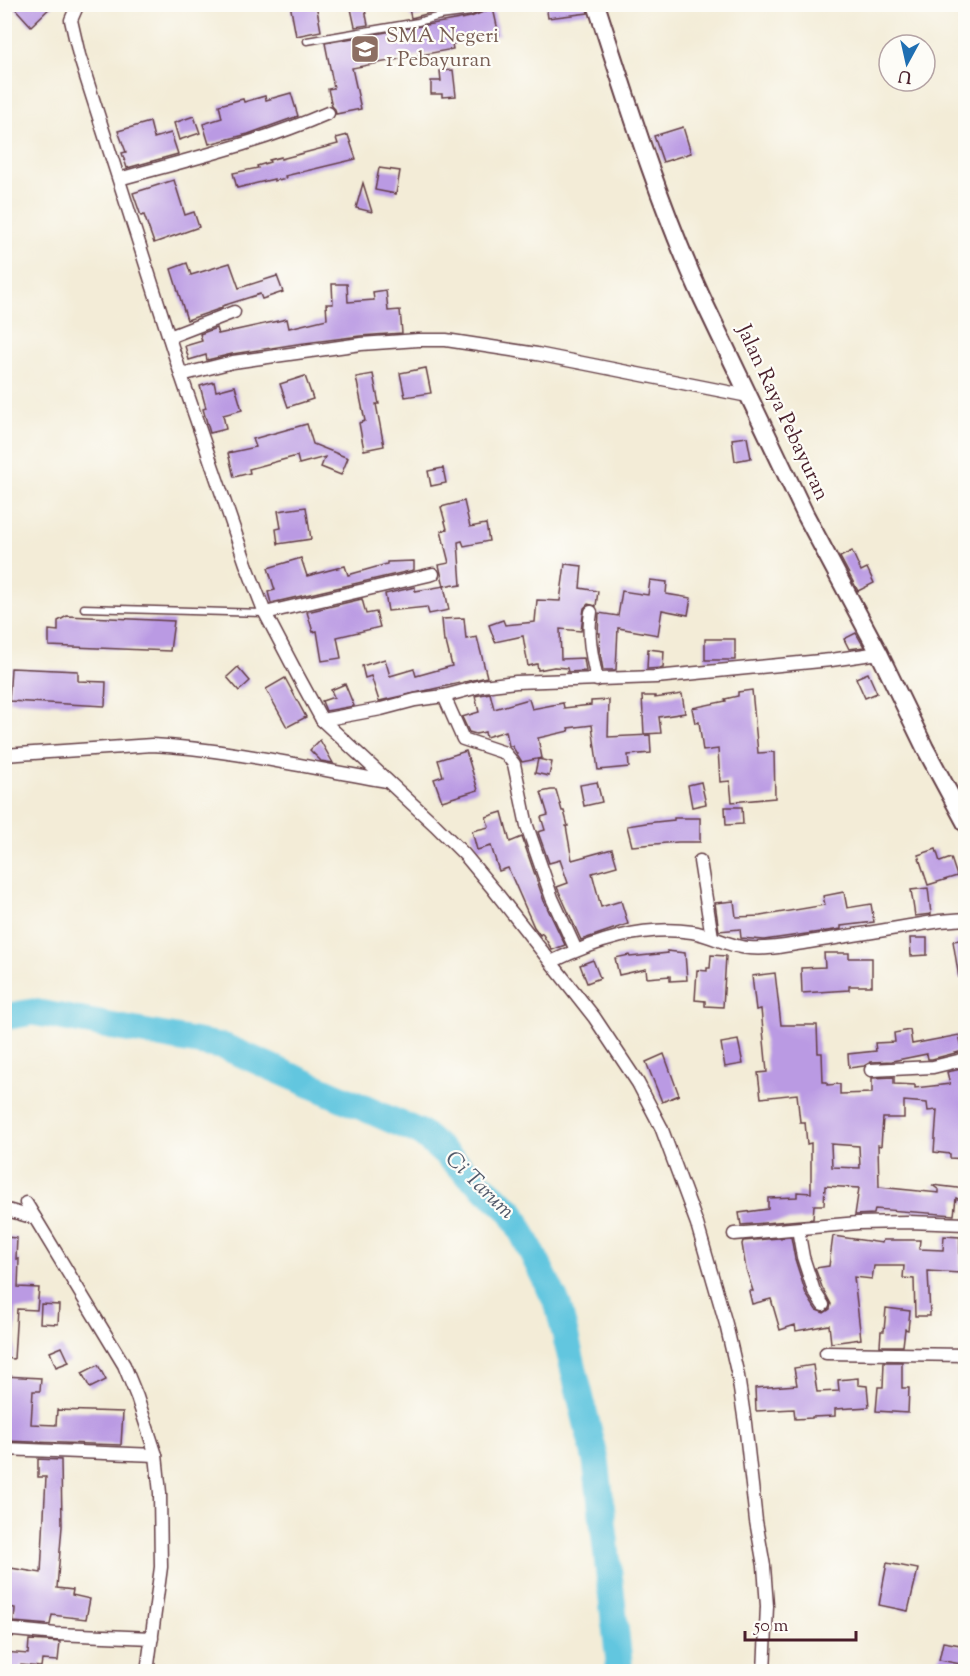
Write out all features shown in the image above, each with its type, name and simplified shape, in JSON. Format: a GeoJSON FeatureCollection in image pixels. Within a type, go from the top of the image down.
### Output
{"type":"FeatureCollection","features":[{"type":"Feature","properties":{"kind":"main road","name":"Jalan Raya Pebayuran"},"geometry":{"type":"LineString","coordinates":[[596,4],[661,197],[686,262],[805,514],[966,824]]}},
{"type":"Feature","properties":{"kind":"street"},"geometry":{"type":"LineString","coordinates":[[78,4],[71,15],[72,30],[181,375],[265,613],[322,720],[464,854],[594,1017],[638,1083],[662,1127],[697,1224],[726,1324],[746,1423],[767,1606],[764,1671]]}},
{"type":"Feature","properties":{"kind":"street"},"geometry":{"type":"LineString","coordinates":[[119,179],[258,141],[328,113]]}},
{"type":"Feature","properties":{"kind":"street"},"geometry":{"type":"LineString","coordinates":[[169,337],[234,312]]}},
{"type":"Feature","properties":{"kind":"street"},"geometry":{"type":"LineString","coordinates":[[181,375],[233,362],[361,344],[446,340],[537,354],[748,396]]}},
{"type":"Feature","properties":{"kind":"street"},"geometry":{"type":"LineString","coordinates":[[265,613],[433,574]]}},
{"type":"Feature","properties":{"kind":"street"},"geometry":{"type":"LineString","coordinates":[[591,612],[589,626],[591,656],[597,680]]}},
{"type":"Feature","properties":{"kind":"street"},"geometry":{"type":"LineString","coordinates":[[322,720],[444,696],[482,686],[516,682],[656,677],[831,660],[879,653]]}},
{"type":"Feature","properties":{"kind":"street"},"geometry":{"type":"LineString","coordinates":[[444,696],[463,739],[505,753],[514,764],[526,826],[552,898],[576,950]]}},
{"type":"Feature","properties":{"kind":"street"},"geometry":{"type":"LineString","coordinates":[[4,755],[168,746],[388,781]]}},
{"type":"Feature","properties":{"kind":"street"},"geometry":{"type":"LineString","coordinates":[[700,861],[712,937]]}},
{"type":"Feature","properties":{"kind":"street"},"geometry":{"type":"LineString","coordinates":[[551,962],[576,950],[646,931],[693,932],[731,945],[749,948],[772,947],[966,919]]}},
{"type":"Feature","properties":{"kind":"street"},"geometry":{"type":"LineString","coordinates":[[871,1070],[933,1067],[966,1059]]}},
{"type":"Feature","properties":{"kind":"street"},"geometry":{"type":"LineString","coordinates":[[26,1203],[124,1365],[156,1455],[160,1493],[161,1567],[147,1671]]}},
{"type":"Feature","properties":{"kind":"street"},"geometry":{"type":"LineString","coordinates":[[4,1209],[35,1218]]}},
{"type":"Feature","properties":{"kind":"street"},"geometry":{"type":"LineString","coordinates":[[734,1234],[858,1223],[966,1224]]}},
{"type":"Feature","properties":{"kind":"street"},"geometry":{"type":"LineString","coordinates":[[798,1229],[803,1257],[814,1291],[823,1305]]}},
{"type":"Feature","properties":{"kind":"street"},"geometry":{"type":"LineString","coordinates":[[826,1353],[966,1356]]}},
{"type":"Feature","properties":{"kind":"street"},"geometry":{"type":"LineString","coordinates":[[4,1449],[156,1455]]}},
{"type":"Feature","properties":{"kind":"street"},"geometry":{"type":"LineString","coordinates":[[4,1629],[56,1634],[152,1638]]}},
{"type":"Feature","properties":{"kind":"lane"},"geometry":{"type":"LineString","coordinates":[[438,4],[441,16]]}},
{"type":"Feature","properties":{"kind":"lane"},"geometry":{"type":"LineString","coordinates":[[307,41],[470,12],[490,4]]}},
{"type":"Feature","properties":{"kind":"lane"},"geometry":{"type":"LineString","coordinates":[[84,608],[265,613]]}},
{"type":"Feature","properties":{"kind":"building"},"geometry":{"type":"Polygon","coordinates":[[[11,4],[54,4],[31,26],[11,4]]]}},
{"type":"Feature","properties":{"kind":"building"},"geometry":{"type":"Polygon","coordinates":[[[290,4],[316,4],[321,31],[296,36],[290,4]]]}},
{"type":"Feature","properties":{"kind":"building"},"geometry":{"type":"Polygon","coordinates":[[[350,4],[364,4],[368,25],[355,27],[350,4]]]}},
{"type":"Feature","properties":{"kind":"building"},"geometry":{"type":"Polygon","coordinates":[[[408,4],[433,4],[434,12],[411,18],[408,4]]]}},
{"type":"Feature","properties":{"kind":"building"},"geometry":{"type":"Polygon","coordinates":[[[443,4],[475,4],[444,10],[443,4]]]}},
{"type":"Feature","properties":{"kind":"building"},"geometry":{"type":"Polygon","coordinates":[[[546,4],[586,4],[588,13],[548,18],[546,4]]]}},
{"type":"Feature","properties":{"kind":"building"},"geometry":{"type":"Polygon","coordinates":[[[493,8],[499,35],[452,44],[453,49],[352,68],[361,109],[336,114],[328,89],[334,88],[325,43],[471,17],[493,8]]]}},
{"type":"Feature","properties":{"kind":"building"},"geometry":{"type":"Polygon","coordinates":[[[453,70],[456,96],[442,97],[442,94],[431,94],[431,81],[441,81],[440,71],[453,70]]]}},
{"type":"Feature","properties":{"kind":"building"},"geometry":{"type":"Polygon","coordinates":[[[291,93],[298,116],[248,134],[209,144],[203,124],[222,118],[219,105],[243,99],[244,102],[265,96],[266,100],[291,93]]]}},
{"type":"Feature","properties":{"kind":"building"},"geometry":{"type":"Polygon","coordinates":[[[194,116],[200,133],[179,140],[174,123],[194,116]]]}},
{"type":"Feature","properties":{"kind":"building"},"geometry":{"type":"Polygon","coordinates":[[[150,122],[154,138],[171,133],[178,154],[127,168],[122,153],[126,152],[118,131],[150,122]]]}},
{"type":"Feature","properties":{"kind":"building"},"geometry":{"type":"Polygon","coordinates":[[[683,127],[691,153],[663,162],[654,136],[683,127]]]}},
{"type":"Feature","properties":{"kind":"building"},"geometry":{"type":"Polygon","coordinates":[[[348,135],[356,159],[285,176],[286,178],[274,181],[274,179],[237,188],[233,173],[258,168],[257,166],[270,162],[269,160],[338,144],[336,138],[348,135]]]}},
{"type":"Feature","properties":{"kind":"building"},"geometry":{"type":"Polygon","coordinates":[[[379,168],[400,171],[396,194],[375,190],[379,168]]]}},
{"type":"Feature","properties":{"kind":"building"},"geometry":{"type":"Polygon","coordinates":[[[174,180],[185,215],[194,212],[199,227],[154,243],[133,193],[174,180]]]}},
{"type":"Feature","properties":{"kind":"building"},"geometry":{"type":"Polygon","coordinates":[[[363,183],[372,212],[356,208],[363,183]]]}},
{"type":"Feature","properties":{"kind":"building"},"geometry":{"type":"Polygon","coordinates":[[[187,263],[191,275],[230,263],[239,288],[277,276],[283,292],[262,299],[260,294],[187,320],[171,269],[187,263]]]}},
{"type":"Feature","properties":{"kind":"building"},"geometry":{"type":"Polygon","coordinates":[[[332,284],[347,284],[348,302],[374,300],[373,292],[386,290],[388,311],[400,310],[402,333],[297,344],[207,360],[206,355],[189,360],[185,346],[202,341],[200,334],[216,328],[218,334],[287,319],[289,328],[327,319],[326,304],[333,304],[332,284]]]}},
{"type":"Feature","properties":{"kind":"building"},"geometry":{"type":"Polygon","coordinates":[[[426,368],[431,393],[405,397],[400,373],[426,368]]]}},
{"type":"Feature","properties":{"kind":"building"},"geometry":{"type":"Polygon","coordinates":[[[373,374],[384,446],[364,450],[359,423],[365,421],[356,377],[373,374]]]}},
{"type":"Feature","properties":{"kind":"building"},"geometry":{"type":"Polygon","coordinates":[[[305,376],[313,399],[288,407],[280,384],[305,376]]]}},
{"type":"Feature","properties":{"kind":"building"},"geometry":{"type":"Polygon","coordinates":[[[214,382],[216,391],[235,386],[242,410],[223,415],[226,429],[210,433],[203,409],[206,408],[200,386],[214,382]]]}},
{"type":"Feature","properties":{"kind":"building"},"geometry":{"type":"Polygon","coordinates":[[[307,424],[313,444],[348,458],[341,475],[321,467],[325,457],[299,464],[297,456],[249,469],[250,473],[234,477],[228,453],[256,447],[253,439],[307,424]]]}},
{"type":"Feature","properties":{"kind":"building"},"geometry":{"type":"Polygon","coordinates":[[[747,437],[751,458],[735,461],[732,439],[747,437]]]}},
{"type":"Feature","properties":{"kind":"building"},"geometry":{"type":"Polygon","coordinates":[[[443,468],[446,483],[431,486],[428,471],[443,468]]]}},
{"type":"Feature","properties":{"kind":"building"},"geometry":{"type":"Polygon","coordinates":[[[464,501],[470,527],[486,524],[489,541],[464,546],[462,541],[458,542],[461,585],[444,586],[439,565],[449,563],[441,531],[447,529],[441,507],[464,501]]]}},
{"type":"Feature","properties":{"kind":"building"},"geometry":{"type":"Polygon","coordinates":[[[306,507],[311,539],[278,544],[276,529],[281,528],[278,511],[306,507]]]}},
{"type":"Feature","properties":{"kind":"building"},"geometry":{"type":"Polygon","coordinates":[[[852,551],[861,571],[867,568],[874,583],[858,591],[840,557],[852,551]]]}},
{"type":"Feature","properties":{"kind":"building"},"geometry":{"type":"Polygon","coordinates":[[[301,558],[307,576],[345,566],[348,575],[387,564],[387,562],[414,561],[414,570],[271,603],[268,592],[275,590],[268,568],[301,558]]]}},
{"type":"Feature","properties":{"kind":"building"},"geometry":{"type":"Polygon","coordinates":[[[565,564],[582,566],[580,588],[598,591],[596,606],[588,604],[584,608],[581,631],[560,629],[561,659],[584,658],[586,671],[568,672],[567,668],[554,667],[538,670],[537,664],[528,666],[523,636],[495,642],[489,625],[503,620],[505,625],[535,622],[537,600],[560,601],[565,564]]]}},
{"type":"Feature","properties":{"kind":"building"},"geometry":{"type":"Polygon","coordinates":[[[650,580],[667,582],[666,594],[691,598],[688,615],[662,610],[658,635],[618,628],[616,670],[603,670],[599,646],[600,633],[598,633],[599,613],[618,616],[622,591],[648,595],[650,580]]]}},
{"type":"Feature","properties":{"kind":"building"},"geometry":{"type":"Polygon","coordinates":[[[444,586],[449,610],[429,614],[427,607],[388,611],[385,594],[415,587],[415,591],[444,586]]]}},
{"type":"Feature","properties":{"kind":"building"},"geometry":{"type":"Polygon","coordinates":[[[362,599],[366,614],[376,612],[380,627],[337,637],[341,658],[322,661],[317,631],[313,632],[307,612],[362,599]]]}},
{"type":"Feature","properties":{"kind":"building"},"geometry":{"type":"Polygon","coordinates":[[[67,616],[174,621],[170,651],[49,646],[49,630],[58,631],[58,621],[67,616]]]}},
{"type":"Feature","properties":{"kind":"building"},"geometry":{"type":"Polygon","coordinates":[[[464,618],[466,639],[477,637],[487,677],[379,701],[371,676],[365,678],[362,666],[385,659],[390,676],[414,669],[416,676],[452,666],[446,642],[444,642],[442,619],[464,618]]]}},
{"type":"Feature","properties":{"kind":"building"},"geometry":{"type":"Polygon","coordinates":[[[856,633],[864,647],[849,649],[844,639],[856,633]]]}},
{"type":"Feature","properties":{"kind":"building"},"geometry":{"type":"Polygon","coordinates":[[[705,639],[735,639],[735,660],[705,660],[705,639]]]}},
{"type":"Feature","properties":{"kind":"building"},"geometry":{"type":"Polygon","coordinates":[[[648,649],[664,651],[663,668],[647,669],[648,649]]]}},
{"type":"Feature","properties":{"kind":"building"},"geometry":{"type":"Polygon","coordinates":[[[238,667],[250,681],[239,691],[227,677],[238,667]]]}},
{"type":"Feature","properties":{"kind":"building"},"geometry":{"type":"Polygon","coordinates":[[[11,668],[78,671],[78,681],[106,682],[105,706],[9,701],[11,668]]]}},
{"type":"Feature","properties":{"kind":"building"},"geometry":{"type":"Polygon","coordinates":[[[868,673],[877,693],[865,698],[856,678],[868,673]]]}},
{"type":"Feature","properties":{"kind":"building"},"geometry":{"type":"Polygon","coordinates":[[[285,678],[306,717],[287,727],[266,689],[285,678]]]}},
{"type":"Feature","properties":{"kind":"building"},"geometry":{"type":"Polygon","coordinates":[[[345,684],[354,706],[326,711],[322,701],[334,697],[331,690],[345,684]]]}},
{"type":"Feature","properties":{"kind":"building"},"geometry":{"type":"Polygon","coordinates":[[[752,690],[758,753],[774,752],[775,798],[732,802],[730,781],[720,782],[718,749],[703,751],[699,722],[695,723],[692,708],[726,701],[725,699],[738,696],[738,692],[752,690]]]}},
{"type":"Feature","properties":{"kind":"building"},"geometry":{"type":"Polygon","coordinates":[[[490,693],[494,709],[529,699],[532,709],[563,703],[564,708],[591,705],[591,701],[609,700],[608,737],[650,735],[651,753],[628,755],[629,767],[598,770],[592,725],[568,728],[569,731],[538,738],[542,758],[522,762],[512,746],[509,746],[506,731],[486,737],[485,732],[476,734],[469,732],[462,717],[479,712],[475,696],[490,693]]]}},
{"type":"Feature","properties":{"kind":"building"},"geometry":{"type":"Polygon","coordinates":[[[682,694],[685,713],[659,717],[661,733],[644,734],[642,696],[655,696],[655,698],[682,694]]]}},
{"type":"Feature","properties":{"kind":"building"},"geometry":{"type":"Polygon","coordinates":[[[320,740],[333,763],[321,761],[310,750],[320,740]]]}},
{"type":"Feature","properties":{"kind":"building"},"geometry":{"type":"Polygon","coordinates":[[[466,751],[478,790],[442,801],[434,779],[443,776],[438,760],[466,751]]]}},
{"type":"Feature","properties":{"kind":"building"},"geometry":{"type":"Polygon","coordinates":[[[538,759],[552,762],[549,776],[535,773],[538,759]]]}},
{"type":"Feature","properties":{"kind":"building"},"geometry":{"type":"Polygon","coordinates":[[[597,782],[602,802],[584,806],[580,785],[597,782]]]}},
{"type":"Feature","properties":{"kind":"building"},"geometry":{"type":"Polygon","coordinates":[[[701,782],[706,804],[692,807],[688,785],[701,782]]]}},
{"type":"Feature","properties":{"kind":"building"},"geometry":{"type":"Polygon","coordinates":[[[556,790],[562,811],[564,811],[572,860],[612,849],[617,866],[592,873],[601,907],[621,901],[628,924],[581,940],[557,887],[568,883],[560,860],[549,863],[538,832],[545,830],[541,817],[548,815],[541,792],[556,790]]]}},
{"type":"Feature","properties":{"kind":"building"},"geometry":{"type":"Polygon","coordinates":[[[725,807],[742,807],[743,824],[726,825],[725,807]]]}},
{"type":"Feature","properties":{"kind":"building"},"geometry":{"type":"Polygon","coordinates":[[[502,812],[510,842],[522,837],[544,901],[565,945],[552,950],[542,933],[540,935],[534,927],[508,868],[499,871],[491,846],[477,850],[472,831],[489,827],[486,817],[502,812]]]}},
{"type":"Feature","properties":{"kind":"building"},"geometry":{"type":"Polygon","coordinates":[[[674,818],[700,818],[700,842],[632,846],[627,826],[674,820],[674,818]]]}},
{"type":"Feature","properties":{"kind":"building"},"geometry":{"type":"Polygon","coordinates":[[[936,849],[940,862],[951,858],[957,876],[928,885],[918,855],[936,849]]]}},
{"type":"Feature","properties":{"kind":"building"},"geometry":{"type":"Polygon","coordinates":[[[928,888],[931,914],[915,916],[911,890],[928,888]]]}},
{"type":"Feature","properties":{"kind":"building"},"geometry":{"type":"Polygon","coordinates":[[[844,892],[847,908],[871,904],[874,922],[764,940],[741,938],[740,929],[719,931],[715,903],[734,901],[736,917],[760,916],[825,905],[823,896],[844,892]]]}},
{"type":"Feature","properties":{"kind":"building"},"geometry":{"type":"Polygon","coordinates":[[[910,938],[927,938],[927,955],[911,956],[910,938]]]}},
{"type":"Feature","properties":{"kind":"building"},"geometry":{"type":"Polygon","coordinates":[[[966,939],[966,978],[959,978],[953,941],[966,939]]]}},
{"type":"Feature","properties":{"kind":"building"},"geometry":{"type":"Polygon","coordinates":[[[667,951],[685,953],[687,980],[670,981],[670,976],[647,978],[646,969],[619,975],[615,958],[668,953],[667,951]]]}},
{"type":"Feature","properties":{"kind":"building"},"geometry":{"type":"Polygon","coordinates":[[[824,953],[849,953],[849,958],[872,958],[872,986],[849,986],[849,990],[802,993],[801,968],[825,967],[824,953]]]}},
{"type":"Feature","properties":{"kind":"building"},"geometry":{"type":"Polygon","coordinates":[[[711,955],[726,956],[723,1007],[705,1006],[705,1001],[695,1000],[697,970],[707,971],[707,968],[710,968],[711,955]]]}},
{"type":"Feature","properties":{"kind":"building"},"geometry":{"type":"Polygon","coordinates":[[[593,960],[600,978],[587,983],[580,965],[593,960]]]}},
{"type":"Feature","properties":{"kind":"building"},"geometry":{"type":"Polygon","coordinates":[[[775,973],[781,1025],[817,1025],[818,1053],[822,1053],[823,1082],[827,1082],[827,1085],[840,1084],[840,1094],[872,1093],[872,1078],[894,1077],[894,1084],[915,1085],[915,1088],[950,1084],[947,1072],[966,1068],[966,1159],[950,1158],[950,1154],[934,1152],[937,1110],[928,1111],[927,1103],[904,1101],[904,1118],[883,1118],[881,1146],[878,1145],[879,1187],[939,1193],[939,1190],[932,1185],[966,1189],[966,1203],[956,1198],[954,1215],[875,1209],[874,1214],[855,1215],[859,1188],[825,1186],[824,1205],[814,1205],[813,1219],[741,1225],[739,1213],[768,1209],[768,1198],[797,1197],[797,1192],[811,1193],[811,1143],[807,1144],[805,1122],[800,1122],[797,1094],[761,1098],[758,1073],[767,1072],[761,1009],[756,1010],[752,976],[775,973]],[[831,1144],[832,1167],[860,1168],[859,1146],[831,1144]]]}},
{"type":"Feature","properties":{"kind":"building"},"geometry":{"type":"Polygon","coordinates":[[[910,1030],[912,1044],[959,1035],[963,1051],[932,1059],[928,1059],[927,1054],[892,1061],[871,1062],[864,1066],[849,1068],[848,1054],[876,1051],[875,1043],[895,1042],[894,1033],[910,1030]]]}},
{"type":"Feature","properties":{"kind":"building"},"geometry":{"type":"Polygon","coordinates":[[[738,1040],[743,1064],[725,1067],[721,1043],[738,1040]]]}},
{"type":"Feature","properties":{"kind":"building"},"geometry":{"type":"Polygon","coordinates":[[[664,1054],[679,1095],[662,1102],[646,1062],[664,1054]]]}},
{"type":"Feature","properties":{"kind":"building"},"geometry":{"type":"Polygon","coordinates":[[[833,1236],[882,1243],[883,1240],[920,1240],[919,1249],[943,1250],[944,1236],[960,1237],[960,1273],[928,1271],[930,1316],[915,1316],[914,1279],[903,1278],[904,1266],[874,1266],[872,1279],[854,1277],[861,1339],[831,1343],[829,1325],[796,1331],[795,1325],[780,1330],[771,1299],[752,1304],[749,1291],[753,1291],[746,1269],[743,1241],[791,1237],[806,1294],[816,1310],[824,1313],[830,1309],[831,1304],[815,1268],[829,1266],[833,1236]]]}},
{"type":"Feature","properties":{"kind":"building"},"geometry":{"type":"Polygon","coordinates":[[[4,1237],[17,1238],[18,1287],[39,1288],[37,1310],[17,1309],[14,1359],[4,1358],[6,1287],[4,1287],[4,1237]]]}},
{"type":"Feature","properties":{"kind":"building"},"geometry":{"type":"Polygon","coordinates":[[[41,1304],[59,1305],[58,1324],[40,1323],[41,1304]]]}},
{"type":"Feature","properties":{"kind":"building"},"geometry":{"type":"Polygon","coordinates":[[[886,1308],[910,1311],[903,1346],[880,1346],[886,1308]]]}},
{"type":"Feature","properties":{"kind":"building"},"geometry":{"type":"Polygon","coordinates":[[[62,1347],[69,1362],[56,1367],[50,1352],[62,1347]]]}},
{"type":"Feature","properties":{"kind":"building"},"geometry":{"type":"Polygon","coordinates":[[[884,1362],[902,1362],[902,1388],[909,1388],[908,1413],[876,1411],[878,1387],[883,1387],[884,1362]]]}},
{"type":"Feature","properties":{"kind":"building"},"geometry":{"type":"Polygon","coordinates":[[[98,1365],[106,1380],[90,1388],[82,1373],[98,1365]]]}},
{"type":"Feature","properties":{"kind":"building"},"geometry":{"type":"Polygon","coordinates":[[[813,1365],[817,1392],[839,1391],[838,1380],[858,1378],[858,1385],[867,1386],[869,1407],[835,1409],[835,1416],[795,1419],[794,1409],[756,1411],[755,1388],[797,1385],[794,1368],[813,1365]]]}},
{"type":"Feature","properties":{"kind":"building"},"geometry":{"type":"Polygon","coordinates":[[[4,1376],[41,1378],[40,1391],[33,1391],[31,1424],[56,1425],[57,1410],[123,1412],[121,1445],[4,1441],[4,1376]]]}},
{"type":"Feature","properties":{"kind":"building"},"geometry":{"type":"Polygon","coordinates":[[[38,1459],[61,1460],[62,1526],[57,1588],[73,1590],[72,1595],[90,1599],[86,1619],[52,1615],[50,1625],[14,1622],[15,1608],[4,1606],[4,1567],[41,1573],[46,1477],[38,1477],[38,1459]]]}},
{"type":"Feature","properties":{"kind":"building"},"geometry":{"type":"Polygon","coordinates":[[[887,1563],[918,1569],[908,1611],[879,1605],[887,1563]]]}},
{"type":"Feature","properties":{"kind":"building"},"geometry":{"type":"Polygon","coordinates":[[[29,1640],[60,1642],[58,1661],[42,1660],[41,1667],[21,1665],[21,1671],[4,1671],[4,1652],[28,1654],[29,1640]]]}},
{"type":"Feature","properties":{"kind":"building"},"geometry":{"type":"Polygon","coordinates":[[[943,1642],[966,1646],[966,1665],[939,1660],[943,1642]]]}},
{"type":"Feature","properties":{"kind":"waterway","name":"Ci Tarum"},"geometry":{"type":"LineString","coordinates":[[4,1017],[33,1012],[225,1047],[421,1133],[512,1212],[558,1305],[596,1461],[619,1661],[617,1672]]}},
{"type":"Feature","properties":{"kind":"place","name":"SMA Negeri 1 Pebayuran"},"geometry":{"type":"Point","coordinates":[365,49]}}]}
